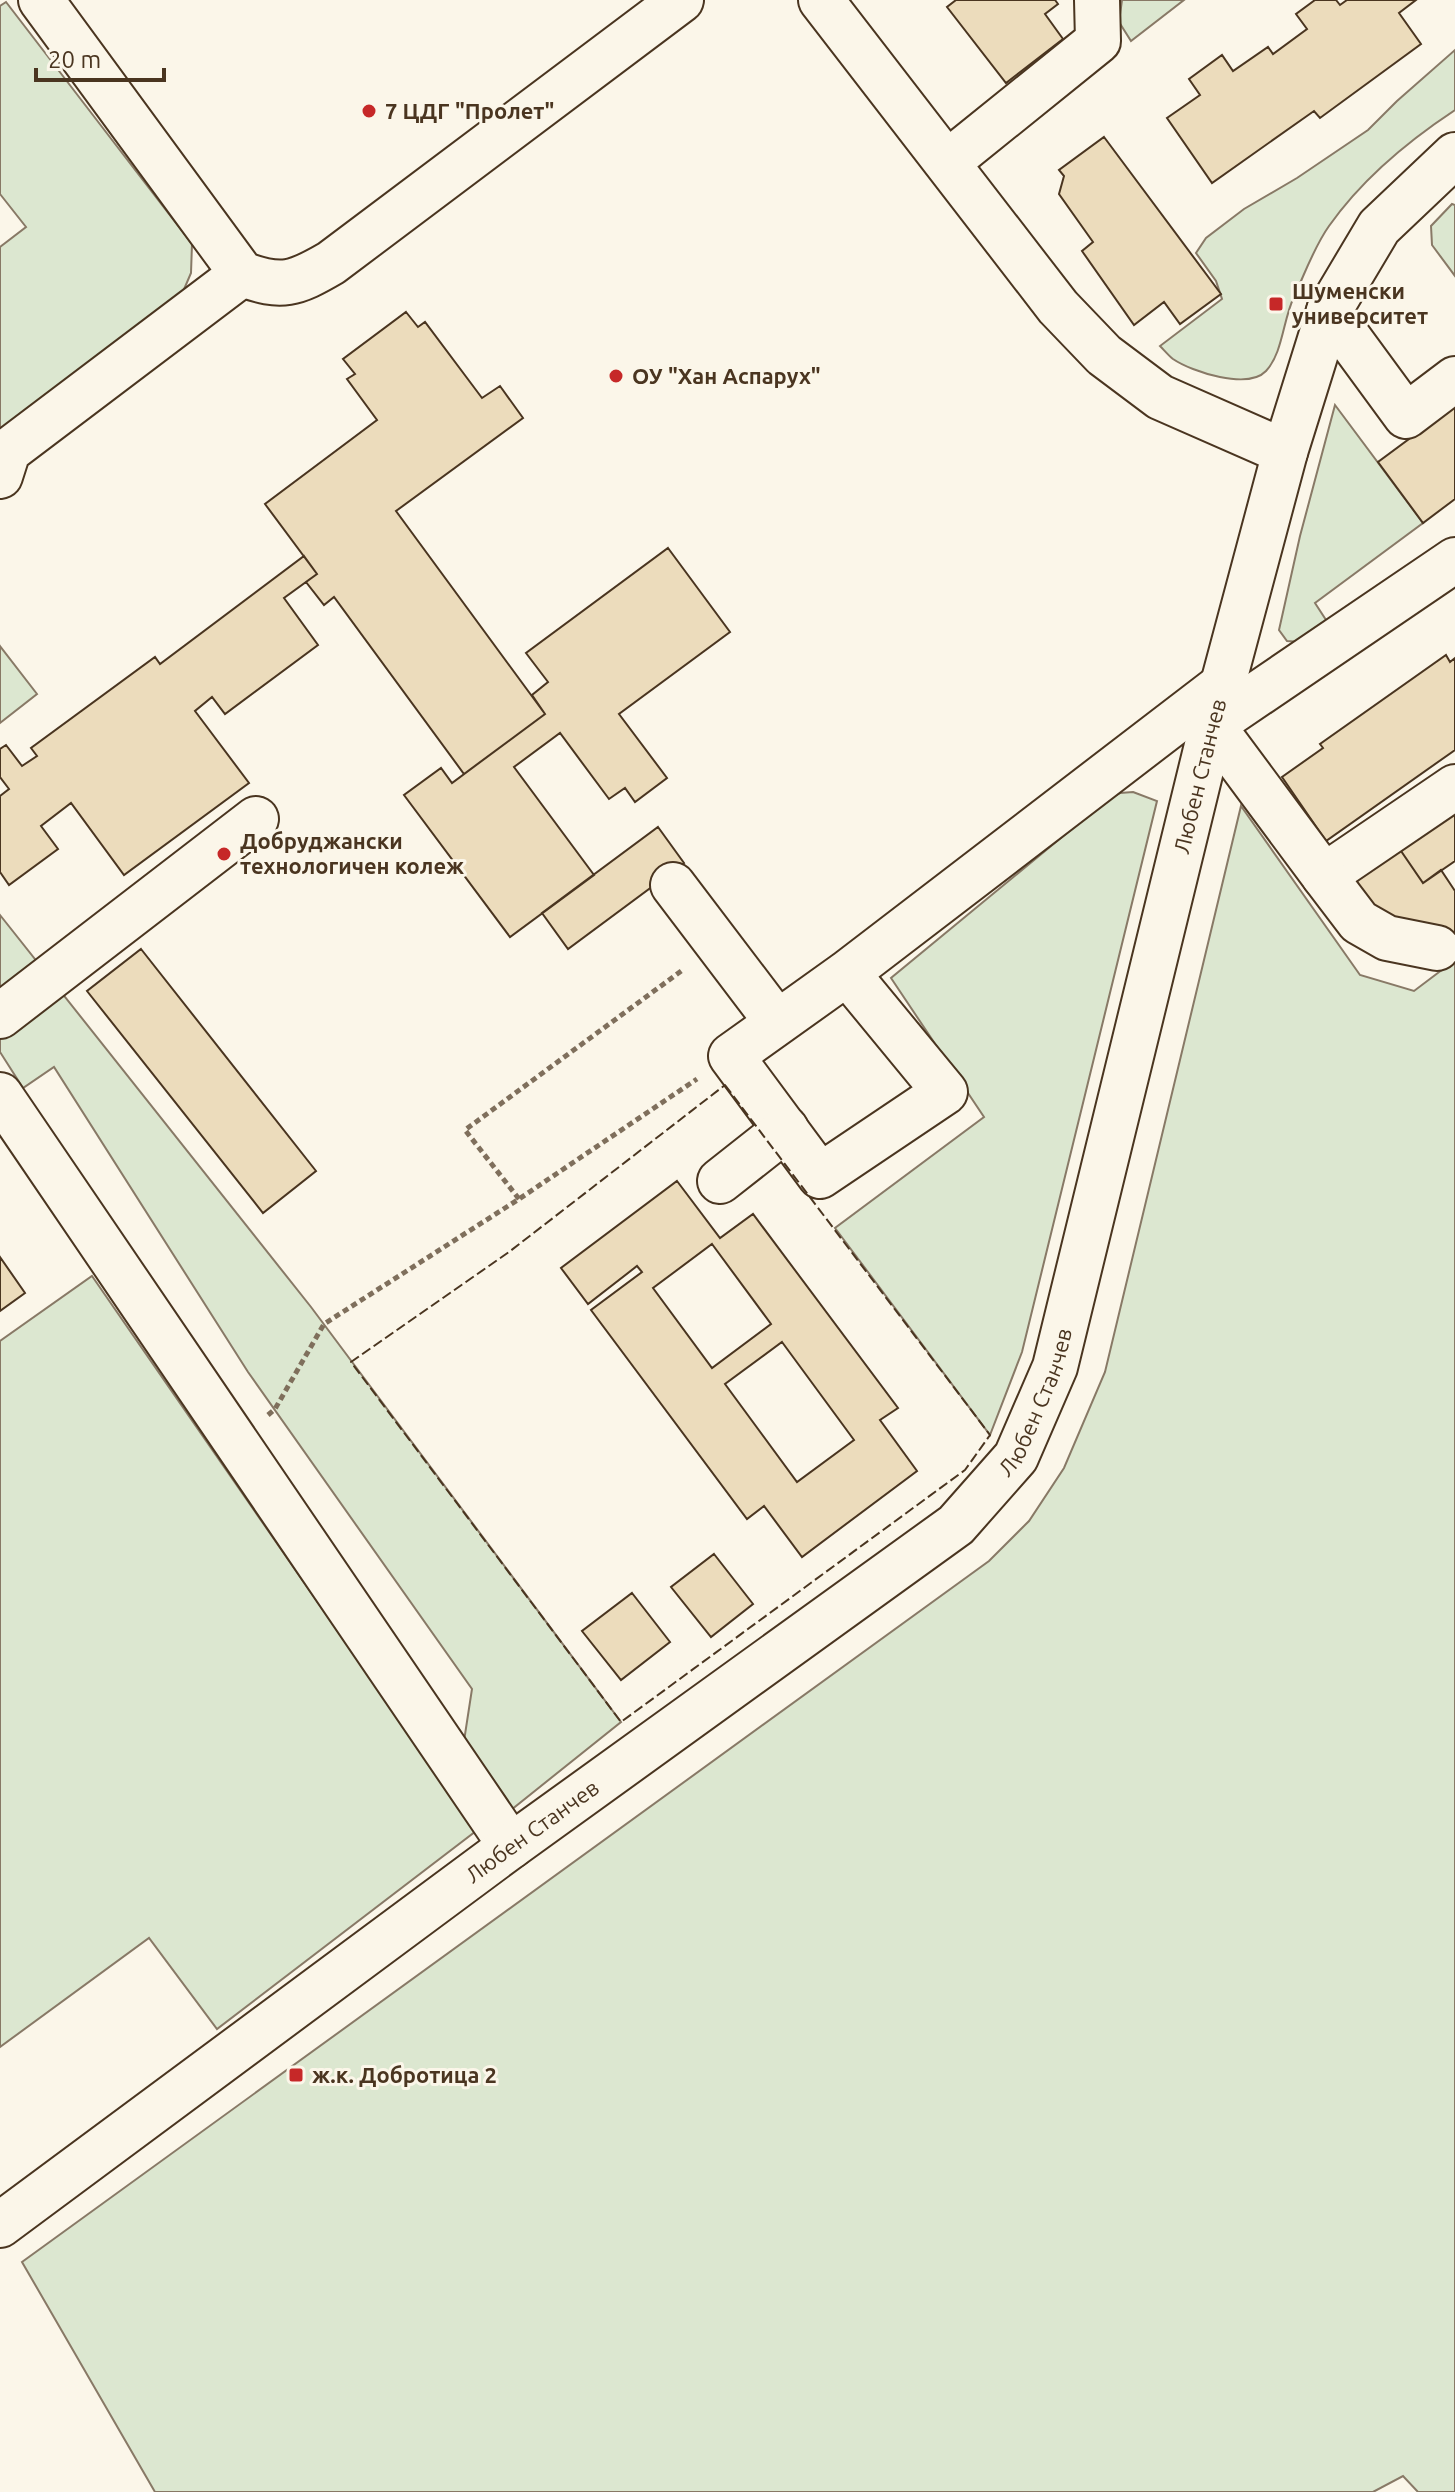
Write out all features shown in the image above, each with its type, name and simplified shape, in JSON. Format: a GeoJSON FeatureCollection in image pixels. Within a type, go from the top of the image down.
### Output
{"type":"FeatureCollection","features":[{"type":"Feature","properties":{"kind":"street"},"geometry":{"type":"LineString","coordinates":[[41,0],[242,274],[266,283],[299,281],[331,263],[681,0]]}},
{"type":"Feature","properties":{"kind":"street"},"geometry":{"type":"LineString","coordinates":[[821,0],[1058,307],[1104,355],[1160,397],[1285,452]]}},
{"type":"Feature","properties":{"kind":"street"},"geometry":{"type":"LineString","coordinates":[[948,162],[1098,41],[1097,0]]}},
{"type":"Feature","properties":{"kind":"street","name":"Любен Станчев"},"geometry":{"type":"LineString","coordinates":[[0,2225],[511,1846],[956,1525],[1016,1457],[1055,1367],[1218,704],[1285,452],[1329,311],[1379,227],[1455,155]]}},
{"type":"Feature","properties":{"kind":"street"},"geometry":{"type":"LineString","coordinates":[[0,476],[8,451],[242,274]]}},
{"type":"Feature","properties":{"kind":"street"},"geometry":{"type":"LineString","coordinates":[[1329,311],[1406,416],[1455,379]]}},
{"type":"Feature","properties":{"kind":"street"},"geometry":{"type":"LineString","coordinates":[[847,973],[945,1092],[820,1176],[731,1056],[1218,704],[1455,560]]}},
{"type":"Feature","properties":{"kind":"street"},"geometry":{"type":"LineString","coordinates":[[1218,704],[1324,876],[1359,922],[1387,938],[1437,948]]}},
{"type":"Feature","properties":{"kind":"street"},"geometry":{"type":"LineString","coordinates":[[1324,876],[1455,787]]}},
{"type":"Feature","properties":{"kind":"street"},"geometry":{"type":"LineString","coordinates":[[0,1016],[256,819]]}},
{"type":"Feature","properties":{"kind":"street"},"geometry":{"type":"LineString","coordinates":[[673,885],[777,1022]]}},
{"type":"Feature","properties":{"kind":"street"},"geometry":{"type":"LineString","coordinates":[[0,1095],[511,1846]]}},
{"type":"Feature","properties":{"kind":"street"},"geometry":{"type":"LineString","coordinates":[[720,1181],[786,1129]]}},
{"type":"Feature","properties":{"kind":"path"},"geometry":{"type":"LineString","coordinates":[[519,1199],[465,1130],[717,944]]}},
{"type":"Feature","properties":{"kind":"path"},"geometry":{"type":"LineString","coordinates":[[238,1441],[275,1409],[324,1324],[519,1199],[731,1056]]}},
{"type":"Feature","properties":{"kind":"green space"},"geometry":{"type":"Polygon","coordinates":[[[1122,0],[1184,0],[1131,41],[1119,22],[1122,0]]]}},
{"type":"Feature","properties":{"kind":"green space"},"geometry":{"type":"Polygon","coordinates":[[[6,2],[192,244],[191,273],[182,294],[0,431],[0,247],[26,227],[0,194],[0,6],[6,2]]]}},
{"type":"Feature","properties":{"kind":"green space"},"geometry":{"type":"Polygon","coordinates":[[[1455,50],[1455,110],[1387,162],[1356,192],[1329,226],[1314,251],[1290,306],[1276,355],[1266,371],[1247,379],[1220,377],[1193,369],[1170,356],[1160,346],[1222,299],[1216,281],[1196,253],[1206,238],[1244,209],[1368,130],[1455,50]]]}},
{"type":"Feature","properties":{"kind":"green space"},"geometry":{"type":"Polygon","coordinates":[[[1452,204],[1455,205],[1455,276],[1432,245],[1431,226],[1452,204]]]}},
{"type":"Feature","properties":{"kind":"green space"},"geometry":{"type":"Polygon","coordinates":[[[1335,405],[1423,523],[1315,603],[1328,623],[1301,642],[1287,641],[1279,630],[1335,405]]]}},
{"type":"Feature","properties":{"kind":"green space"},"geometry":{"type":"Polygon","coordinates":[[[0,646],[37,694],[0,723],[0,646]]]}},
{"type":"Feature","properties":{"kind":"green space"},"geometry":{"type":"Polygon","coordinates":[[[1133,792],[1157,801],[1022,1352],[990,1435],[835,1228],[984,1117],[891,978],[1108,799],[1120,793],[1133,792]]]}},
{"type":"Feature","properties":{"kind":"green space"},"geometry":{"type":"Polygon","coordinates":[[[1241,806],[1360,975],[1414,991],[1455,960],[1455,2492],[1418,2492],[1403,2476],[1373,2492],[155,2492],[22,2262],[989,1561],[1029,1521],[1064,1468],[1105,1372],[1241,806]]]}},
{"type":"Feature","properties":{"kind":"green space"},"geometry":{"type":"Polygon","coordinates":[[[0,915],[311,1307],[621,1722],[511,1810],[464,1741],[472,1689],[248,1372],[54,1067],[23,1088],[0,1052],[0,915]]]}},
{"type":"Feature","properties":{"kind":"green space"},"geometry":{"type":"Polygon","coordinates":[[[92,1276],[476,1831],[217,2029],[149,1938],[0,2047],[0,1341],[92,1276]]]}},
{"type":"Feature","properties":{"kind":"building"},"geometry":{"type":"Polygon","coordinates":[[[956,0],[1055,0],[1058,4],[1045,14],[1063,39],[1006,83],[947,7],[956,0]]]}},
{"type":"Feature","properties":{"kind":"building"},"geometry":{"type":"Polygon","coordinates":[[[1315,0],[1336,0],[1340,5],[1347,0],[1416,0],[1399,13],[1421,44],[1320,118],[1314,111],[1212,183],[1167,118],[1200,95],[1189,79],[1222,55],[1233,71],[1268,47],[1273,54],[1307,29],[1296,14],[1315,0]]]}},
{"type":"Feature","properties":{"kind":"building"},"geometry":{"type":"Polygon","coordinates":[[[1104,137],[1221,294],[1180,324],[1164,302],[1134,325],[1082,251],[1093,242],[1059,194],[1064,176],[1059,170],[1104,137]]]}},
{"type":"Feature","properties":{"kind":"building"},"geometry":{"type":"Polygon","coordinates":[[[406,312],[418,327],[425,322],[482,398],[500,386],[523,418],[396,511],[545,714],[464,774],[334,597],[324,605],[306,582],[317,574],[265,504],[377,420],[347,379],[355,374],[343,359],[406,312]]]}},
{"type":"Feature","properties":{"kind":"building"},"geometry":{"type":"Polygon","coordinates":[[[1455,405],[1455,499],[1423,523],[1378,462],[1455,405]]]}},
{"type":"Feature","properties":{"kind":"building"},"geometry":{"type":"Polygon","coordinates":[[[668,548],[730,632],[619,714],[667,778],[635,802],[625,788],[609,799],[560,733],[514,767],[594,875],[510,937],[404,795],[441,768],[452,783],[545,714],[532,695],[548,682],[526,653],[668,548]]]}},
{"type":"Feature","properties":{"kind":"building"},"geometry":{"type":"Polygon","coordinates":[[[304,556],[317,574],[284,598],[318,645],[225,714],[212,697],[195,711],[249,783],[124,875],[71,803],[41,826],[58,849],[9,885],[0,872],[0,796],[9,789],[0,777],[0,749],[6,745],[22,766],[37,756],[31,748],[155,657],[160,664],[304,556]]]}},
{"type":"Feature","properties":{"kind":"building"},"geometry":{"type":"Polygon","coordinates":[[[1446,655],[1450,662],[1455,658],[1455,750],[1326,841],[1282,777],[1323,748],[1320,744],[1446,655]]]}},
{"type":"Feature","properties":{"kind":"building"},"geometry":{"type":"Polygon","coordinates":[[[1455,811],[1455,861],[1423,883],[1399,848],[1455,811]]]}},
{"type":"Feature","properties":{"kind":"building"},"geometry":{"type":"Polygon","coordinates":[[[658,827],[684,863],[568,949],[542,913],[658,827]]]}},
{"type":"Feature","properties":{"kind":"building"},"geometry":{"type":"Polygon","coordinates":[[[1399,848],[1423,883],[1441,870],[1455,891],[1455,935],[1378,923],[1355,893],[1358,877],[1399,848]]]}},
{"type":"Feature","properties":{"kind":"building"},"geometry":{"type":"Polygon","coordinates":[[[141,949],[316,1171],[263,1213],[87,991],[141,949]]]}},
{"type":"Feature","properties":{"kind":"building"},"geometry":{"type":"Polygon","coordinates":[[[677,1181],[720,1238],[753,1214],[898,1408],[880,1420],[917,1471],[802,1557],[764,1506],[747,1519],[591,1310],[642,1272],[637,1266],[588,1304],[561,1268],[677,1181]],[[712,1244],[653,1288],[712,1368],[771,1324],[712,1244]],[[782,1342],[725,1384],[797,1482],[854,1440],[782,1342]]]}},
{"type":"Feature","properties":{"kind":"building"},"geometry":{"type":"Polygon","coordinates":[[[0,1257],[25,1293],[0,1311],[0,1257]]]}},
{"type":"Feature","properties":{"kind":"building"},"geometry":{"type":"Polygon","coordinates":[[[714,1554],[753,1604],[711,1637],[671,1587],[714,1554]]]}},
{"type":"Feature","properties":{"kind":"building"},"geometry":{"type":"Polygon","coordinates":[[[632,1593],[670,1642],[621,1680],[582,1631],[632,1593]]]}},
{"type":"Feature","properties":{"kind":"fence"},"geometry":{"type":"LineString","coordinates":[[725,1085],[990,1435],[965,1470],[621,1722],[351,1362],[509,1252],[725,1085]]}},
{"type":"Feature","properties":{"kind":"place","name":"7 ЦДГ \"Пролет\""},"geometry":{"type":"Point","coordinates":[369,111]}},
{"type":"Feature","properties":{"kind":"place","name":"Шуменски университет"},"geometry":{"type":"Point","coordinates":[1276,304]}},
{"type":"Feature","properties":{"kind":"place","name":"ОУ \"Хан Аспарух\""},"geometry":{"type":"Point","coordinates":[616,376]}},
{"type":"Feature","properties":{"kind":"place","name":"Добруджански технологичен колеж"},"geometry":{"type":"Point","coordinates":[224,854]}},
{"type":"Feature","properties":{"kind":"place","name":"ж.к. Добротица 2"},"geometry":{"type":"Point","coordinates":[296,2075]}}]}
